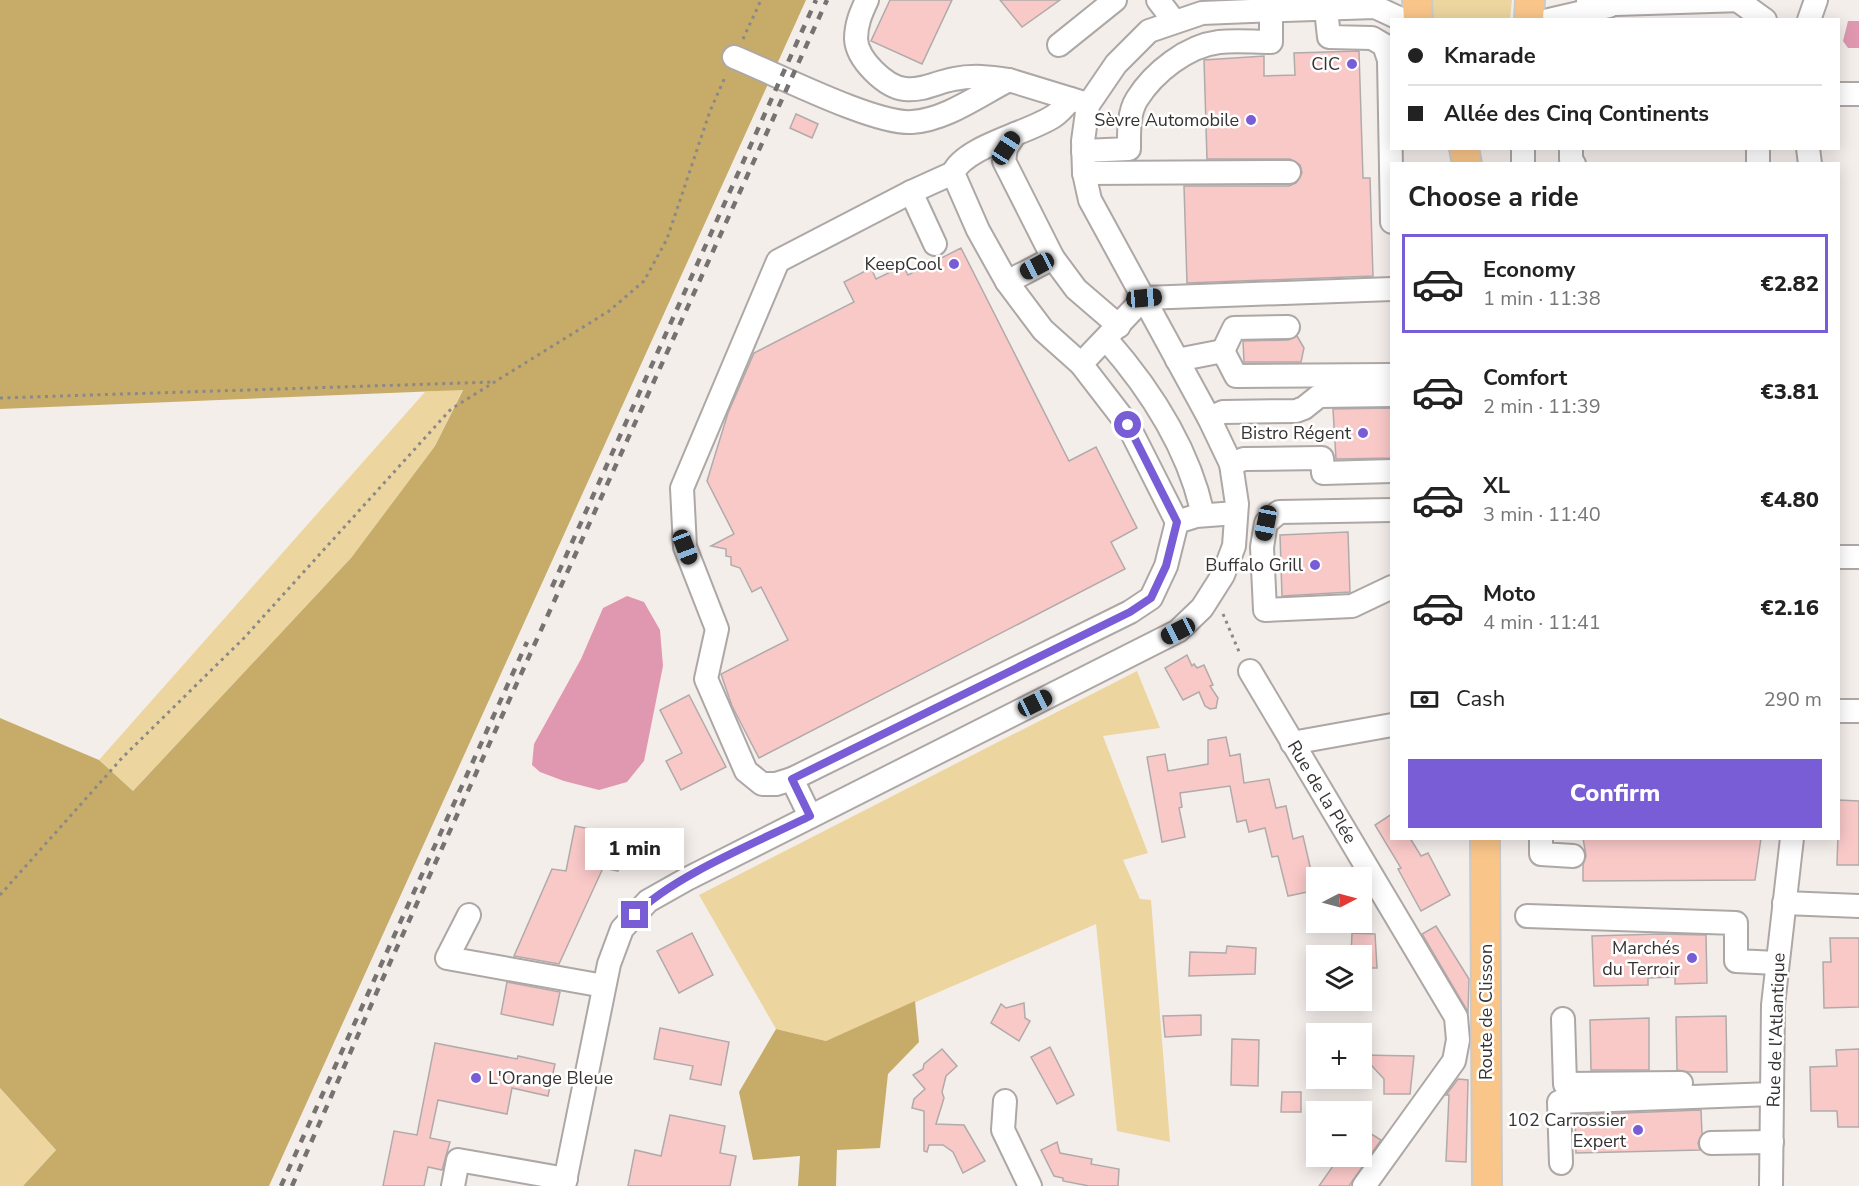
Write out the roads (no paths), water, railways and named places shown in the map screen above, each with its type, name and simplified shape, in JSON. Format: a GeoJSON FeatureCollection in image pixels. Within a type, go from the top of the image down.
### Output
{"type":"FeatureCollection","features":[{"type":"Feature","properties":{"kind":"main road"},"geometry":{"type":"LineString","coordinates":[[1416,0],[1418,18]]}},
{"type":"Feature","properties":{"kind":"main road"},"geometry":{"type":"LineString","coordinates":[[1529,18],[1530,0]]}},
{"type":"Feature","properties":{"kind":"main road","name":"Route de Clisson"},"geometry":{"type":"LineString","coordinates":[[1485,840],[1487,1186]]}},
{"type":"Feature","properties":{"kind":"street"},"geometry":{"type":"LineString","coordinates":[[867,0],[857,20],[856,42],[866,62],[884,80],[903,89],[924,88],[953,79],[985,76],[1009,80],[1079,102]]}},
{"type":"Feature","properties":{"kind":"street"},"geometry":{"type":"LineString","coordinates":[[1059,45],[1115,0]]}},
{"type":"Feature","properties":{"kind":"street"},"geometry":{"type":"LineString","coordinates":[[1158,0],[1174,21]]}},
{"type":"Feature","properties":{"kind":"street"},"geometry":{"type":"LineString","coordinates":[[1588,0],[1620,9]]}},
{"type":"Feature","properties":{"kind":"street"},"geometry":{"type":"LineString","coordinates":[[1811,18],[1814,14],[1816,0]]}},
{"type":"Feature","properties":{"kind":"street"},"geometry":{"type":"LineString","coordinates":[[1562,18],[1620,9],[1748,1],[1764,18]]}},
{"type":"Feature","properties":{"kind":"street"},"geometry":{"type":"LineString","coordinates":[[1325,4],[1329,37],[1372,38],[1384,45],[1389,60],[1390,114]]}},
{"type":"Feature","properties":{"kind":"street"},"geometry":{"type":"LineString","coordinates":[[953,173],[978,230],[1007,282],[1043,330],[1081,364],[1128,425],[1177,522],[1166,566],[1151,598],[1130,612],[792,779],[776,784],[762,784],[746,771],[706,679],[717,629],[685,547],[682,488],[778,261],[911,192],[953,173],[957,165],[971,155],[1079,102],[1149,31],[1174,21],[1202,13],[1257,7],[1325,4],[1383,4],[1400,18]]}},
{"type":"Feature","properties":{"kind":"street"},"geometry":{"type":"LineString","coordinates":[[1084,162],[1129,149],[1128,128],[1136,100],[1169,64],[1193,50],[1218,42],[1271,42],[1257,7]]}},
{"type":"Feature","properties":{"kind":"street"},"geometry":{"type":"LineString","coordinates":[[735,57],[864,112],[911,123],[940,115],[1009,80]]}},
{"type":"Feature","properties":{"kind":"street"},"geometry":{"type":"LineString","coordinates":[[1840,94],[1859,94]]}},
{"type":"Feature","properties":{"kind":"street"},"geometry":{"type":"LineString","coordinates":[[453,1186],[458,1160],[565,1183],[609,964],[622,929],[648,901],[810,816],[1178,631],[1208,599],[1223,575],[1234,546],[1236,518],[1231,464],[1209,418],[1090,200],[1079,102]]}},
{"type":"Feature","properties":{"kind":"street"},"geometry":{"type":"LineString","coordinates":[[1015,135],[1006,148],[1004,161],[1053,258],[1113,332],[1156,403],[1197,488],[1203,515]]}},
{"type":"Feature","properties":{"kind":"street"},"geometry":{"type":"LineString","coordinates":[[1084,162],[1289,172]]}},
{"type":"Feature","properties":{"kind":"street"},"geometry":{"type":"LineString","coordinates":[[911,192],[935,244]]}},
{"type":"Feature","properties":{"kind":"street"},"geometry":{"type":"LineString","coordinates":[[1007,282],[1053,258]]}},
{"type":"Feature","properties":{"kind":"street"},"geometry":{"type":"LineString","coordinates":[[1081,364],[1144,298],[1390,290]]}},
{"type":"Feature","properties":{"kind":"street"},"geometry":{"type":"LineString","coordinates":[[1223,351],[1234,327],[1288,327]]}},
{"type":"Feature","properties":{"kind":"street"},"geometry":{"type":"LineString","coordinates":[[1177,360],[1223,351]]}},
{"type":"Feature","properties":{"kind":"street"},"geometry":{"type":"LineString","coordinates":[[1223,351],[1236,376],[1390,375]]}},
{"type":"Feature","properties":{"kind":"street"},"geometry":{"type":"LineString","coordinates":[[1209,418],[1223,412],[1296,411],[1304,408],[1319,396],[1390,395]]}},
{"type":"Feature","properties":{"kind":"street"},"geometry":{"type":"LineString","coordinates":[[1231,464],[1244,459],[1322,458],[1323,473],[1390,471]]}},
{"type":"Feature","properties":{"kind":"street"},"geometry":{"type":"LineString","coordinates":[[1390,510],[1279,512],[1266,523],[1262,547],[1265,610],[1352,606],[1390,588]]}},
{"type":"Feature","properties":{"kind":"street"},"geometry":{"type":"LineString","coordinates":[[1177,522],[1203,515],[1266,523]]}},
{"type":"Feature","properties":{"kind":"street"},"geometry":{"type":"LineString","coordinates":[[1840,557],[1859,557]]}},
{"type":"Feature","properties":{"kind":"street","name":"Rue de la Plée"},"geometry":{"type":"LineString","coordinates":[[1250,671],[1456,1017],[1458,1040],[1454,1061],[1364,1186]]}},
{"type":"Feature","properties":{"kind":"street"},"geometry":{"type":"LineString","coordinates":[[1840,711],[1859,711]]}},
{"type":"Feature","properties":{"kind":"street"},"geometry":{"type":"LineString","coordinates":[[1292,742],[1390,725]]}},
{"type":"Feature","properties":{"kind":"street"},"geometry":{"type":"LineString","coordinates":[[792,779],[810,816]]}},
{"type":"Feature","properties":{"kind":"street"},"geometry":{"type":"LineString","coordinates":[[1541,840],[1541,854],[1573,856]]}},
{"type":"Feature","properties":{"kind":"street","name":"Rue de l'Atlantique"},"geometry":{"type":"LineString","coordinates":[[1771,1186],[1773,1005],[1792,840]]}},
{"type":"Feature","properties":{"kind":"street"},"geometry":{"type":"LineString","coordinates":[[1784,903],[1859,906]]}},
{"type":"Feature","properties":{"kind":"street"},"geometry":{"type":"LineString","coordinates":[[468,915],[447,958],[604,986]]}},
{"type":"Feature","properties":{"kind":"street"},"geometry":{"type":"LineString","coordinates":[[1527,916],[1736,923],[1736,961],[1778,963]]}},
{"type":"Feature","properties":{"kind":"street"},"geometry":{"type":"LineString","coordinates":[[1563,1019],[1565,1084],[1772,1088]]}},
{"type":"Feature","properties":{"kind":"street"},"geometry":{"type":"LineString","coordinates":[[1561,1163],[1559,1102],[1772,1088]]}},
{"type":"Feature","properties":{"kind":"street"},"geometry":{"type":"LineString","coordinates":[[1005,1101],[1003,1130],[1030,1186]]}},
{"type":"Feature","properties":{"kind":"street"},"geometry":{"type":"LineString","coordinates":[[1711,1143],[1772,1142]]}},
{"type":"Feature","properties":{"kind":"railway"},"geometry":{"type":"LineString","coordinates":[[552,587],[816,0]]}},
{"type":"Feature","properties":{"kind":"railway"},"geometry":{"type":"LineString","coordinates":[[292,1186],[379,987],[827,0]]}},
{"type":"Feature","properties":{"kind":"railway"},"geometry":{"type":"LineString","coordinates":[[281,1186],[527,642]]}},
{"type":"Feature","properties":{"kind":"place","name":"CIC"},"geometry":{"type":"Point","coordinates":[1352,64]}},
{"type":"Feature","properties":{"kind":"place","name":"Sèvre Automobile"},"geometry":{"type":"Point","coordinates":[1251,120]}},
{"type":"Feature","properties":{"kind":"place","name":"KeepCool"},"geometry":{"type":"Point","coordinates":[954,264]}},
{"type":"Feature","properties":{"kind":"place","name":"Bistro Régent"},"geometry":{"type":"Point","coordinates":[1363,433]}},
{"type":"Feature","properties":{"kind":"place","name":"Buffalo Grill"},"geometry":{"type":"Point","coordinates":[1315,565]}},
{"type":"Feature","properties":{"kind":"place","name":"Marchés du Terroir"},"geometry":{"type":"Point","coordinates":[1692,958]}},
{"type":"Feature","properties":{"kind":"place","name":"L'Orange Bleue"},"geometry":{"type":"Point","coordinates":[476,1078]}},
{"type":"Feature","properties":{"kind":"place","name":"102 Carrossier Expert"},"geometry":{"type":"Point","coordinates":[1638,1130]}}]}
